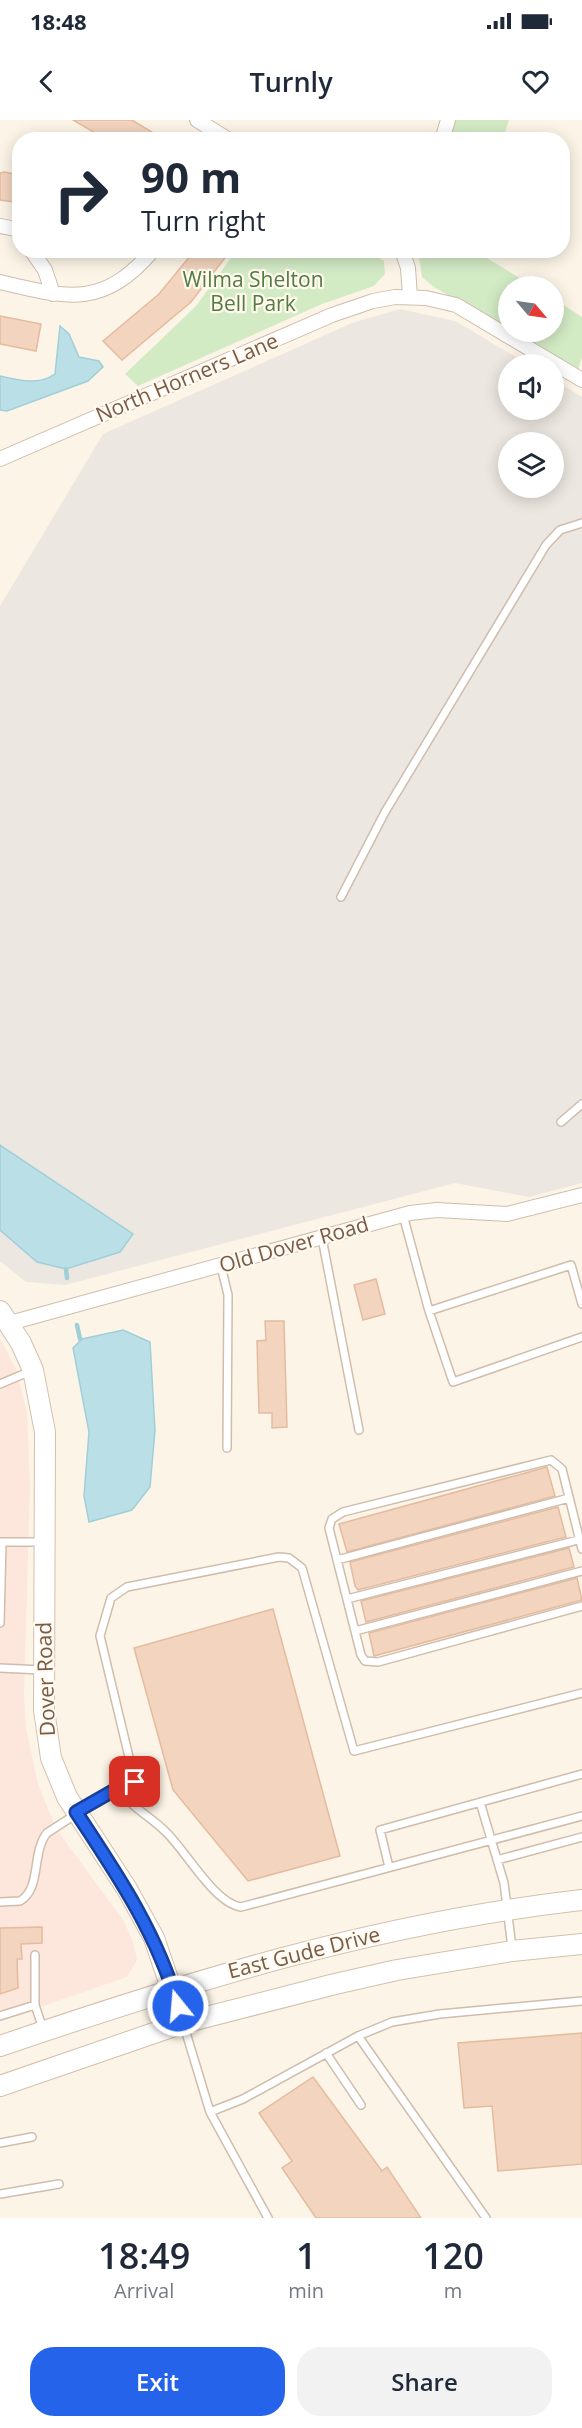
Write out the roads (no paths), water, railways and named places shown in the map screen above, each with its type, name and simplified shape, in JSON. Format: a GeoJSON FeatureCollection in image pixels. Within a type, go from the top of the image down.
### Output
{"type":"FeatureCollection","features":[{"type":"Feature","properties":{"kind":"main road","name":"Dover Road"},"geometry":{"type":"LineString","coordinates":[[5,1317],[33,1370],[45,1432],[46,1737],[58,1779],[154,1938],[173,1988],[183,2023]]}},
{"type":"Feature","properties":{"kind":"main road","name":"East Gude Drive"},"geometry":{"type":"LineString","coordinates":[[0,2046],[173,1988],[357,1938],[507,1910],[582,1900]]}},
{"type":"Feature","properties":{"kind":"main road","name":"East Gude Drive"},"geometry":{"type":"LineString","coordinates":[[0,2086],[183,2023],[386,1972],[512,1951],[582,1944]]}},
{"type":"Feature","properties":{"kind":"street"},"geometry":{"type":"LineString","coordinates":[[197,120],[215,132]]}},
{"type":"Feature","properties":{"kind":"street"},"geometry":{"type":"LineString","coordinates":[[37,258],[45,270],[53,294]]}},
{"type":"Feature","properties":{"kind":"street"},"geometry":{"type":"LineString","coordinates":[[0,282],[53,294],[94,293],[116,284],[144,258]]}},
{"type":"Feature","properties":{"kind":"street"},"geometry":{"type":"LineString","coordinates":[[405,258],[408,268],[410,297]]}},
{"type":"Feature","properties":{"kind":"street","name":"North Horners Lane"},"geometry":{"type":"LineString","coordinates":[[0,459],[347,309],[385,298],[410,297],[456,305],[582,380]]}},
{"type":"Feature","properties":{"kind":"street","name":"Old Dover Road"},"geometry":{"type":"LineString","coordinates":[[5,1317],[221,1266],[403,1215],[436,1210],[507,1214],[582,1195]]}},
{"type":"Feature","properties":{"kind":"lane"},"geometry":{"type":"LineString","coordinates":[[341,897],[385,812],[546,545],[560,530],[582,523]]}},
{"type":"Feature","properties":{"kind":"lane"},"geometry":{"type":"LineString","coordinates":[[561,1122],[582,1104]]}},
{"type":"Feature","properties":{"kind":"lane"},"geometry":{"type":"LineString","coordinates":[[403,1215],[429,1311],[453,1382],[582,1337]]}},
{"type":"Feature","properties":{"kind":"lane"},"geometry":{"type":"LineString","coordinates":[[322,1238],[359,1430]]}},
{"type":"Feature","properties":{"kind":"lane"},"geometry":{"type":"LineString","coordinates":[[429,1311],[571,1265],[582,1304]]}},
{"type":"Feature","properties":{"kind":"lane"},"geometry":{"type":"LineString","coordinates":[[221,1266],[228,1295],[227,1448]]}},
{"type":"Feature","properties":{"kind":"lane"},"geometry":{"type":"LineString","coordinates":[[0,1384],[33,1370]]}},
{"type":"Feature","properties":{"kind":"lane"},"geometry":{"type":"LineString","coordinates":[[582,1549],[562,1469],[551,1460],[343,1512],[332,1519],[329,1528],[361,1655],[366,1660],[378,1662],[582,1606]]}},
{"type":"Feature","properties":{"kind":"lane"},"geometry":{"type":"LineString","coordinates":[[337,1560],[569,1498]]}},
{"type":"Feature","properties":{"kind":"lane"},"geometry":{"type":"LineString","coordinates":[[347,1599],[581,1539]]}},
{"type":"Feature","properties":{"kind":"lane"},"geometry":{"type":"LineString","coordinates":[[0,1623],[1,1542],[44,1542]]}},
{"type":"Feature","properties":{"kind":"lane"},"geometry":{"type":"LineString","coordinates":[[0,1902],[20,1902],[31,1891],[41,1841],[76,1812],[118,1788],[135,1782],[100,1636],[111,1598],[127,1587],[279,1557],[290,1558],[302,1568],[354,1750],[582,1693]]}},
{"type":"Feature","properties":{"kind":"lane"},"geometry":{"type":"LineString","coordinates":[[355,1631],[582,1571]]}},
{"type":"Feature","properties":{"kind":"lane"},"geometry":{"type":"LineString","coordinates":[[0,1668],[44,1670]]}},
{"type":"Feature","properties":{"kind":"lane"},"geometry":{"type":"LineString","coordinates":[[389,1867],[380,1830],[582,1774]]}},
{"type":"Feature","properties":{"kind":"lane"},"geometry":{"type":"LineString","coordinates":[[118,1788],[128,1803],[165,1831],[225,1901],[233,1906],[249,1905],[582,1816]]}},
{"type":"Feature","properties":{"kind":"lane"},"geometry":{"type":"LineString","coordinates":[[480,1802],[504,1883],[512,1951]]}},
{"type":"Feature","properties":{"kind":"lane"},"geometry":{"type":"LineString","coordinates":[[497,1860],[582,1837]]}},
{"type":"Feature","properties":{"kind":"lane"},"geometry":{"type":"LineString","coordinates":[[35,1955],[35,2005],[43,2032]]}},
{"type":"Feature","properties":{"kind":"lane"},"geometry":{"type":"LineString","coordinates":[[210,2112],[243,2099],[358,2036],[392,2022],[440,2014],[582,2001]]}},
{"type":"Feature","properties":{"kind":"lane"},"geometry":{"type":"LineString","coordinates":[[0,2016],[35,2005]]}},
{"type":"Feature","properties":{"kind":"lane"},"geometry":{"type":"LineString","coordinates":[[183,2023],[210,2112],[268,2218]]}},
{"type":"Feature","properties":{"kind":"lane"},"geometry":{"type":"LineString","coordinates":[[358,2036],[486,2218]]}},
{"type":"Feature","properties":{"kind":"lane"},"geometry":{"type":"LineString","coordinates":[[326,2053],[361,2104]]}},
{"type":"Feature","properties":{"kind":"lane"},"geometry":{"type":"LineString","coordinates":[[0,2143],[32,2137]]}},
{"type":"Feature","properties":{"kind":"lane"},"geometry":{"type":"LineString","coordinates":[[0,2194],[59,2184]]}},
{"type":"Feature","properties":{"kind":"water"},"geometry":{"type":"Polygon","coordinates":[[[60,326],[69,334],[79,357],[99,361],[103,367],[88,381],[7,411],[0,410],[0,376],[35,381],[55,374],[60,326]]]}},
{"type":"Feature","properties":{"kind":"water"},"geometry":{"type":"Polygon","coordinates":[[[0,1145],[133,1234],[120,1252],[66,1269],[37,1262],[0,1230],[0,1145]]]}},
{"type":"Feature","properties":{"kind":"water"},"geometry":{"type":"Polygon","coordinates":[[[123,1330],[150,1342],[155,1430],[150,1487],[132,1510],[89,1522],[84,1496],[89,1432],[73,1348],[82,1339],[123,1330]]]}},
{"type":"Feature","properties":{"kind":"waterway"},"geometry":{"type":"LineString","coordinates":[[66,1269],[67,1278]]}},
{"type":"Feature","properties":{"kind":"waterway"},"geometry":{"type":"LineString","coordinates":[[77,1325],[80,1339]]}},
{"type":"Feature","properties":{"kind":"park label","name":"Wilma Shelton Bell Park"},"geometry":{"type":"Point","coordinates":[253,292]}}]}
